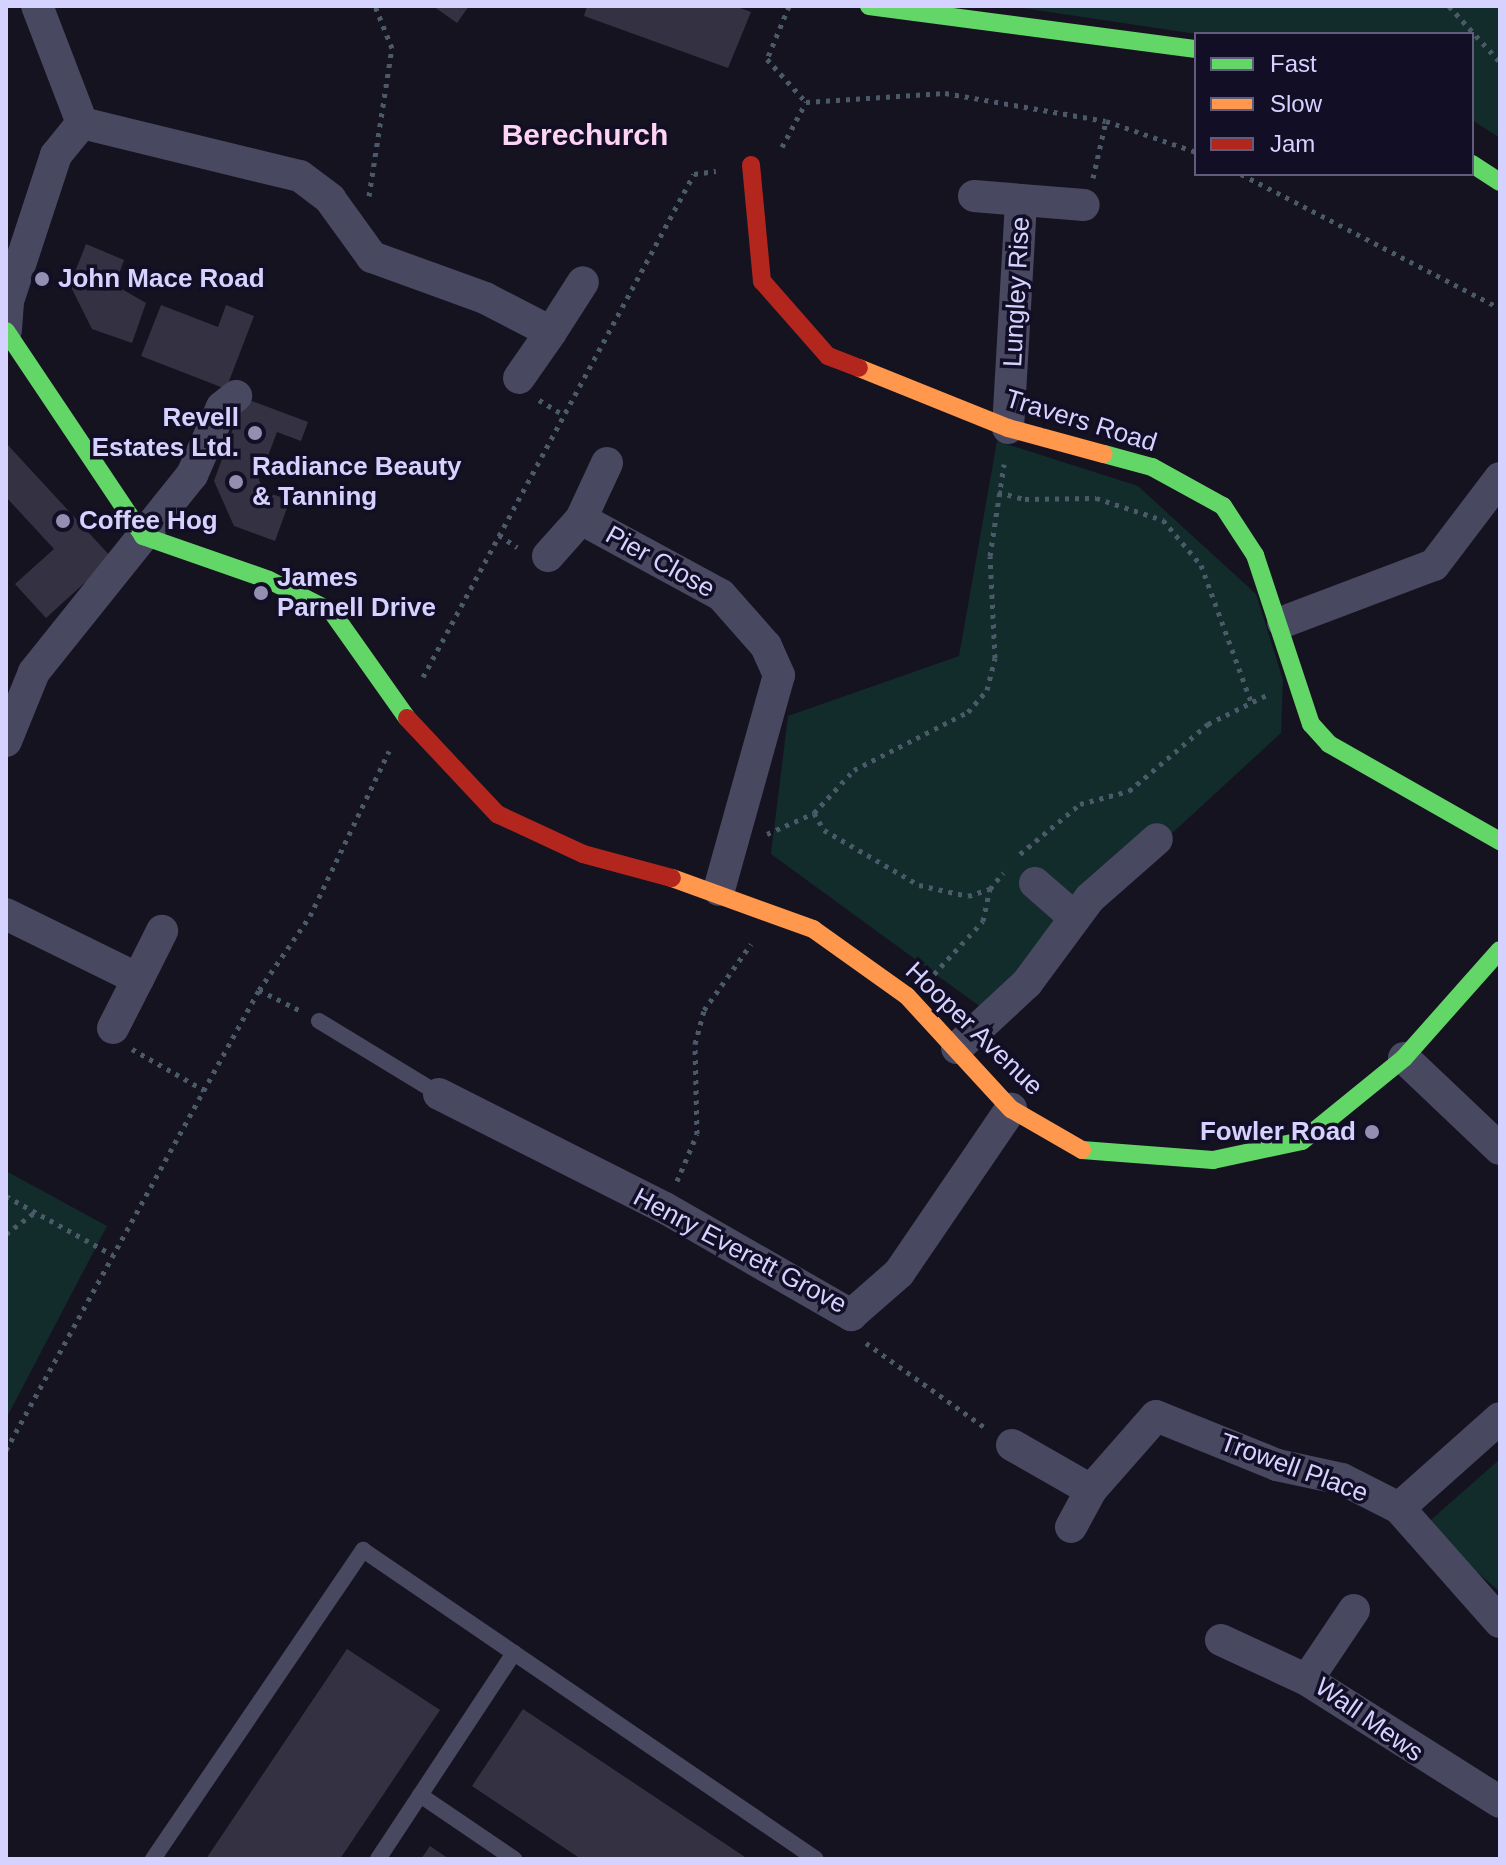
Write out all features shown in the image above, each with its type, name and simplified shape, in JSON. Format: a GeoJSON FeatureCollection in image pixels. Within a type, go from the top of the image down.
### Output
{"type":"FeatureCollection","features":[{"type":"Feature","properties":{"kind":"street"},"geometry":{"type":"LineString","coordinates":[[37,6],[82,123]]}},
{"type":"Feature","properties":{"kind":"street"},"geometry":{"type":"LineString","coordinates":[[875,7],[1194,49]]}},
{"type":"Feature","properties":{"kind":"street"},"geometry":{"type":"LineString","coordinates":[[82,123],[300,176],[330,199],[360,241],[381,262],[485,298],[551,332]]}},
{"type":"Feature","properties":{"kind":"street"},"geometry":{"type":"LineString","coordinates":[[82,123],[56,155],[8,301],[6,330],[143,536]]}},
{"type":"Feature","properties":{"kind":"street","name":"Travers Road"},"geometry":{"type":"LineString","coordinates":[[751,165],[762,281],[828,356],[1008,428],[1152,467],[1223,506],[1255,555],[1283,622],[1311,724],[1329,744],[1500,841]]}},
{"type":"Feature","properties":{"kind":"street"},"geometry":{"type":"LineString","coordinates":[[1474,165],[1500,182]]}},
{"type":"Feature","properties":{"kind":"street"},"geometry":{"type":"LineString","coordinates":[[974,196],[1021,203],[1084,205]]}},
{"type":"Feature","properties":{"kind":"street","name":"Lungley Rise"},"geometry":{"type":"LineString","coordinates":[[1008,428],[1021,203]]}},
{"type":"Feature","properties":{"kind":"street"},"geometry":{"type":"LineString","coordinates":[[519,378],[583,282]]}},
{"type":"Feature","properties":{"kind":"street"},"geometry":{"type":"LineString","coordinates":[[6,741],[34,672],[192,475],[222,407],[236,396]]}},
{"type":"Feature","properties":{"kind":"street","name":"Pier Close"},"geometry":{"type":"LineString","coordinates":[[607,463],[581,519],[721,595],[766,646],[779,675],[719,890]]}},
{"type":"Feature","properties":{"kind":"street"},"geometry":{"type":"LineString","coordinates":[[1283,622],[1434,565],[1500,478]]}},
{"type":"Feature","properties":{"kind":"street"},"geometry":{"type":"LineString","coordinates":[[548,556],[581,519]]}},
{"type":"Feature","properties":{"kind":"street","name":"Hooper Avenue"},"geometry":{"type":"LineString","coordinates":[[143,536],[269,580],[332,612],[402,713],[497,814],[583,854],[719,890],[813,929],[907,996],[1011,1109],[1086,1152],[1213,1160],[1302,1141],[1404,1058],[1500,950]]}},
{"type":"Feature","properties":{"kind":"street"},"geometry":{"type":"LineString","coordinates":[[957,1048],[1027,983],[1075,918],[1157,839]]}},
{"type":"Feature","properties":{"kind":"street"},"geometry":{"type":"LineString","coordinates":[[1035,883],[1075,918]]}},
{"type":"Feature","properties":{"kind":"street"},"geometry":{"type":"LineString","coordinates":[[6,914],[138,979]]}},
{"type":"Feature","properties":{"kind":"street"},"geometry":{"type":"LineString","coordinates":[[113,1028],[162,931]]}},
{"type":"Feature","properties":{"kind":"street"},"geometry":{"type":"LineString","coordinates":[[1404,1058],[1500,1149]]}},
{"type":"Feature","properties":{"kind":"street","name":"Henry Everett Grove"},"geometry":{"type":"LineString","coordinates":[[439,1094],[665,1208],[851,1315],[899,1273],[1011,1109]]}},
{"type":"Feature","properties":{"kind":"street","name":"Trowell Place"},"geometry":{"type":"LineString","coordinates":[[1071,1527],[1091,1490],[1156,1416],[1277,1465],[1342,1479],[1399,1508],[1500,1418]]}},
{"type":"Feature","properties":{"kind":"street"},"geometry":{"type":"LineString","coordinates":[[1012,1445],[1091,1490]]}},
{"type":"Feature","properties":{"kind":"street"},"geometry":{"type":"LineString","coordinates":[[1399,1508],[1500,1622]]}},
{"type":"Feature","properties":{"kind":"street","name":"Wall Mews"},"geometry":{"type":"LineString","coordinates":[[1354,1610],[1307,1680],[1500,1802]]}},
{"type":"Feature","properties":{"kind":"street"},"geometry":{"type":"LineString","coordinates":[[1221,1640],[1307,1680]]}},
{"type":"Feature","properties":{"kind":"lane"},"geometry":{"type":"LineString","coordinates":[[319,1021],[439,1094]]}},
{"type":"Feature","properties":{"kind":"lane"},"geometry":{"type":"LineString","coordinates":[[153,1859],[363,1550],[816,1859]]}},
{"type":"Feature","properties":{"kind":"lane"},"geometry":{"type":"LineString","coordinates":[[378,1859],[514,1653]]}},
{"type":"Feature","properties":{"kind":"lane"},"geometry":{"type":"LineString","coordinates":[[420,1795],[514,1859]]}},
{"type":"Feature","properties":{"kind":"path"},"geometry":{"type":"LineString","coordinates":[[360,241],[392,48],[375,6]]}},
{"type":"Feature","properties":{"kind":"path"},"geometry":{"type":"LineString","coordinates":[[789,6],[767,59],[806,102],[909,91],[1106,121],[1194,151]]}},
{"type":"Feature","properties":{"kind":"path"},"geometry":{"type":"LineString","coordinates":[[1449,6],[1473,32]]}},
{"type":"Feature","properties":{"kind":"path"},"geometry":{"type":"LineString","coordinates":[[1474,33],[1500,62]]}},
{"type":"Feature","properties":{"kind":"path"},"geometry":{"type":"LineString","coordinates":[[1084,205],[1106,121]]}},
{"type":"Feature","properties":{"kind":"path"},"geometry":{"type":"LineString","coordinates":[[1245,176],[1500,308]]}},
{"type":"Feature","properties":{"kind":"path"},"geometry":{"type":"LineString","coordinates":[[753,841],[814,813],[854,770],[968,712],[987,690],[995,658],[990,556],[1008,428]]}},
{"type":"Feature","properties":{"kind":"path"},"geometry":{"type":"LineString","coordinates":[[998,492],[1025,499],[1096,498],[1163,520],[1201,565],[1252,704]]}},
{"type":"Feature","properties":{"kind":"path"},"geometry":{"type":"LineString","coordinates":[[907,996],[983,921],[990,889],[1041,829],[1080,804],[1129,791],[1208,724],[1266,695],[1304,696]]}},
{"type":"Feature","properties":{"kind":"path"},"geometry":{"type":"LineString","coordinates":[[814,813],[824,830],[919,885],[968,896],[990,889]]}},
{"type":"Feature","properties":{"kind":"path"},"geometry":{"type":"LineString","coordinates":[[665,1208],[697,1134],[695,1044],[704,1010],[742,963],[761,909]]}},
{"type":"Feature","properties":{"kind":"path"},"geometry":{"type":"LineString","coordinates":[[259,990],[319,1021]]}},
{"type":"Feature","properties":{"kind":"path"},"geometry":{"type":"LineString","coordinates":[[113,1028],[133,1051],[204,1090]]}},
{"type":"Feature","properties":{"kind":"path"},"geometry":{"type":"LineString","coordinates":[[6,1196],[113,1255]]}},
{"type":"Feature","properties":{"kind":"path"},"geometry":{"type":"LineString","coordinates":[[6,1234],[34,1213]]}},
{"type":"Feature","properties":{"kind":"path"},"geometry":{"type":"LineString","coordinates":[[851,1315],[871,1352],[1012,1445]]}},
{"type":"Feature","properties":{"kind":"green space"},"geometry":{"type":"Polygon","coordinates":[[[1009,6],[1500,6],[1500,138],[1474,121],[1474,32],[1194,34],[1009,6]]]}},
{"type":"Feature","properties":{"kind":"green space"},"geometry":{"type":"Polygon","coordinates":[[[997,441],[1138,486],[1256,594],[1283,680],[1281,733],[982,1008],[771,854],[788,716],[959,656],[997,441]]]}},
{"type":"Feature","properties":{"kind":"green space"},"geometry":{"type":"Polygon","coordinates":[[[6,1171],[107,1226],[6,1419],[6,1171]]]}},
{"type":"Feature","properties":{"kind":"green space"},"geometry":{"type":"Polygon","coordinates":[[[1500,1459],[1500,1592],[1424,1526],[1500,1459]]]}},
{"type":"Feature","properties":{"kind":"building"},"geometry":{"type":"Polygon","coordinates":[[[433,6],[469,6],[457,23],[433,6]]]}},
{"type":"Feature","properties":{"kind":"building"},"geometry":{"type":"Polygon","coordinates":[[[587,6],[735,6],[751,12],[728,68],[584,16],[587,6]]]}},
{"type":"Feature","properties":{"kind":"building"},"geometry":{"type":"Polygon","coordinates":[[[86,244],[124,260],[115,285],[146,303],[132,343],[92,329],[70,285],[86,244]]]}},
{"type":"Feature","properties":{"kind":"building"},"geometry":{"type":"Polygon","coordinates":[[[161,305],[218,327],[226,305],[254,316],[226,389],[141,356],[161,305]]]}},
{"type":"Feature","properties":{"kind":"building"},"geometry":{"type":"Polygon","coordinates":[[[244,398],[308,422],[301,441],[277,432],[259,480],[265,492],[290,500],[275,541],[234,526],[214,481],[244,398]]]}},
{"type":"Feature","properties":{"kind":"building"},"geometry":{"type":"Polygon","coordinates":[[[6,443],[112,558],[46,618],[15,584],[54,549],[6,497],[6,443]]]}},
{"type":"Feature","properties":{"kind":"building"},"geometry":{"type":"Polygon","coordinates":[[[347,1649],[440,1710],[340,1859],[206,1859],[347,1649]]]}},
{"type":"Feature","properties":{"kind":"building"},"geometry":{"type":"Polygon","coordinates":[[[523,1709],[748,1859],[581,1859],[472,1786],[523,1709]]]}},
{"type":"Feature","properties":{"kind":"building"},"geometry":{"type":"Polygon","coordinates":[[[430,1846],[449,1859],[421,1859],[430,1846]]]}},
{"type":"Feature","properties":{"kind":"traffic: fast"},"geometry":{"type":"LineString","coordinates":[[869,6],[1194,49]]}},
{"type":"Feature","properties":{"kind":"traffic: fast"},"geometry":{"type":"LineString","coordinates":[[1474,165],[1500,182]]}},
{"type":"Feature","properties":{"kind":"traffic: fast"},"geometry":{"type":"LineString","coordinates":[[6,331],[143,536],[269,580],[332,612],[407,718]]}},
{"type":"Feature","properties":{"kind":"traffic: fast"},"geometry":{"type":"LineString","coordinates":[[1104,454],[1152,467],[1223,506],[1255,555],[1311,724],[1329,744],[1500,841]]}},
{"type":"Feature","properties":{"kind":"traffic: fast"},"geometry":{"type":"LineString","coordinates":[[1082,1150],[1213,1160],[1302,1141],[1404,1058],[1500,950]]}},
{"type":"Feature","properties":{"kind":"traffic: slow"},"geometry":{"type":"LineString","coordinates":[[859,368],[1008,428],[1104,454]]}},
{"type":"Feature","properties":{"kind":"traffic: slow"},"geometry":{"type":"LineString","coordinates":[[672,878],[813,929],[907,996],[1011,1109],[1082,1150]]}},
{"type":"Feature","properties":{"kind":"traffic: jam"},"geometry":{"type":"LineString","coordinates":[[751,165],[762,281],[828,356],[859,368]]}},
{"type":"Feature","properties":{"kind":"traffic: jam"},"geometry":{"type":"LineString","coordinates":[[407,718],[497,814],[583,854],[672,878]]}},
{"type":"Feature","properties":{"kind":"place","name":"John Mace Road"},"geometry":{"type":"Point","coordinates":[42,279]}},
{"type":"Feature","properties":{"kind":"place","name":"Revell Estates Ltd."},"geometry":{"type":"Point","coordinates":[255,433]}},
{"type":"Feature","properties":{"kind":"place","name":"Radiance Beauty & Tanning"},"geometry":{"type":"Point","coordinates":[236,482]}},
{"type":"Feature","properties":{"kind":"place","name":"Coffee Hog"},"geometry":{"type":"Point","coordinates":[63,521]}},
{"type":"Feature","properties":{"kind":"place","name":"James Parnell Drive"},"geometry":{"type":"Point","coordinates":[261,593]}},
{"type":"Feature","properties":{"kind":"place","name":"Fowler Road"},"geometry":{"type":"Point","coordinates":[1372,1132]}},
{"type":"Feature","properties":{"kind":"district","name":"Berechurch"},"geometry":{"type":"Point","coordinates":[585,135]}}]}
